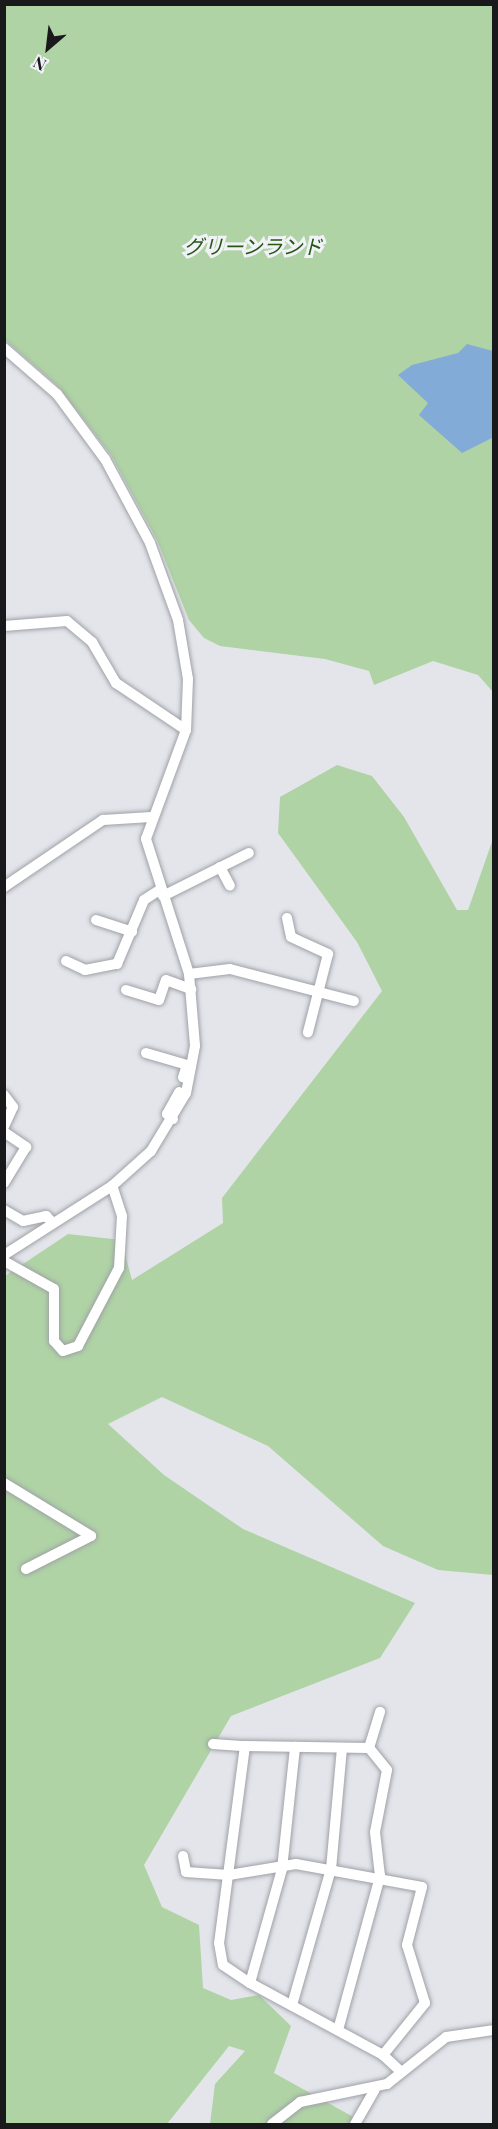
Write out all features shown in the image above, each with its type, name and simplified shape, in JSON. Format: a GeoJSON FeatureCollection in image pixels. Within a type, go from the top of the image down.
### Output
{"type":"FeatureCollection","features":[{"type":"Feature","properties":{"kind":"street"},"geometry":{"type":"LineString","coordinates":[[4,348],[57,394],[87,433],[150,543],[184,648],[186,730],[151,817],[146,839],[189,974],[195,1046],[186,1093],[173,1119],[151,1151],[112,1186],[4,1255]]}},
{"type":"Feature","properties":{"kind":"street"},"geometry":{"type":"LineString","coordinates":[[4,626],[67,621],[92,642],[116,682],[186,730]]}},
{"type":"Feature","properties":{"kind":"street"},"geometry":{"type":"LineString","coordinates":[[4,887],[103,820],[151,817]]}},
{"type":"Feature","properties":{"kind":"street"},"geometry":{"type":"LineString","coordinates":[[66,962],[86,970],[110,968],[122,958],[144,900],[249,853]]}},
{"type":"Feature","properties":{"kind":"street"},"geometry":{"type":"LineString","coordinates":[[220,867],[230,886]]}},
{"type":"Feature","properties":{"kind":"street"},"geometry":{"type":"LineString","coordinates":[[287,918],[291,937],[328,954],[308,1032]]}},
{"type":"Feature","properties":{"kind":"street"},"geometry":{"type":"LineString","coordinates":[[96,920],[132,932]]}},
{"type":"Feature","properties":{"kind":"street"},"geometry":{"type":"LineString","coordinates":[[189,974],[230,969],[354,1001]]}},
{"type":"Feature","properties":{"kind":"street"},"geometry":{"type":"LineString","coordinates":[[126,990],[159,1000],[166,980],[191,989]]}},
{"type":"Feature","properties":{"kind":"street"},"geometry":{"type":"LineString","coordinates":[[146,1053],[187,1065],[167,1114],[173,1119]]}},
{"type":"Feature","properties":{"kind":"street"},"geometry":{"type":"LineString","coordinates":[[4,1095],[13,1107],[4,1126]]}},
{"type":"Feature","properties":{"kind":"street"},"geometry":{"type":"LineString","coordinates":[[4,1132],[26,1147],[4,1183]]}},
{"type":"Feature","properties":{"kind":"street"},"geometry":{"type":"LineString","coordinates":[[4,1261],[54,1289],[54,1341],[63,1351],[78,1346],[119,1268],[122,1216],[112,1186]]}},
{"type":"Feature","properties":{"kind":"street"},"geometry":{"type":"LineString","coordinates":[[4,1210],[23,1221],[46,1216],[53,1223]]}},
{"type":"Feature","properties":{"kind":"street"},"geometry":{"type":"LineString","coordinates":[[4,1483],[91,1536],[26,1569]]}},
{"type":"Feature","properties":{"kind":"street"},"geometry":{"type":"LineString","coordinates":[[369,1749],[380,1712]]}},
{"type":"Feature","properties":{"kind":"street"},"geometry":{"type":"LineString","coordinates":[[213,1744],[369,1749],[387,1770],[375,1832],[380,1876],[338,2030]]}},
{"type":"Feature","properties":{"kind":"street"},"geometry":{"type":"LineString","coordinates":[[245,1746],[219,1943],[223,1965],[250,1983],[383,2055],[400,2071]]}},
{"type":"Feature","properties":{"kind":"street"},"geometry":{"type":"LineString","coordinates":[[250,1983],[282,1869],[295,1747]]}},
{"type":"Feature","properties":{"kind":"street"},"geometry":{"type":"LineString","coordinates":[[292,2005],[331,1869],[342,1748]]}},
{"type":"Feature","properties":{"kind":"street"},"geometry":{"type":"LineString","coordinates":[[183,1856],[186,1872],[229,1875],[282,1869],[296,1864],[380,1876],[422,1887],[407,1945],[425,2003],[383,2055]]}},
{"type":"Feature","properties":{"kind":"street"},"geometry":{"type":"LineString","coordinates":[[355,2124],[375,2090],[446,2037],[494,2030]]}},
{"type":"Feature","properties":{"kind":"street"},"geometry":{"type":"LineString","coordinates":[[272,2124],[300,2102],[375,2090]]}},
{"type":"Feature","properties":{"kind":"green space","name":"グリーンランド"},"geometry":{"type":"Polygon","coordinates":[[[5,5],[493,5],[493,692],[478,675],[433,661],[374,685],[369,671],[325,659],[220,646],[204,638],[189,620],[157,540],[111,455],[59,387],[5,340],[5,5]]]}},
{"type":"Feature","properties":{"kind":"green space"},"geometry":{"type":"Polygon","coordinates":[[[337,765],[372,776],[404,817],[457,910],[468,910],[493,839],[493,1575],[438,1570],[383,1546],[268,1446],[162,1397],[108,1424],[164,1475],[243,1529],[415,1603],[380,1658],[231,1716],[144,1865],[162,1907],[199,1925],[203,1988],[231,2000],[259,1995],[291,2026],[274,2073],[366,2124],[210,2124],[215,2084],[245,2051],[229,2046],[167,2124],[5,2124],[5,1276],[68,1234],[121,1240],[132,1280],[223,1223],[222,1198],[382,991],[357,942],[278,833],[280,797],[337,765]]]}},
{"type":"Feature","properties":{"kind":"water"},"geometry":{"type":"Polygon","coordinates":[[[467,344],[493,351],[494,437],[462,453],[419,415],[428,403],[398,375],[412,365],[458,353],[467,344]]]}}]}
